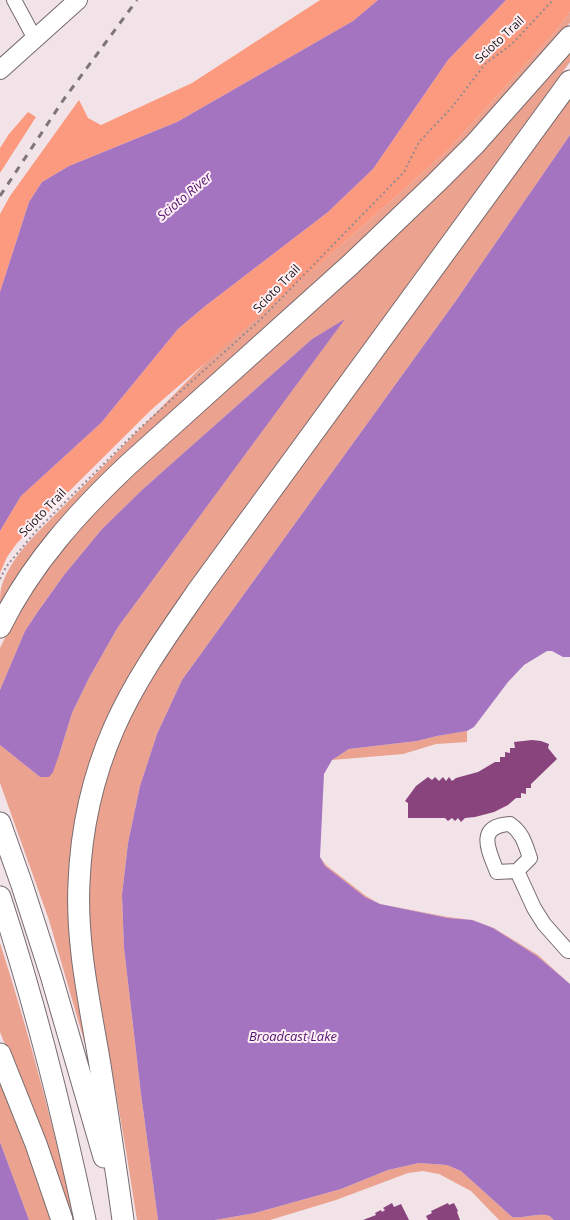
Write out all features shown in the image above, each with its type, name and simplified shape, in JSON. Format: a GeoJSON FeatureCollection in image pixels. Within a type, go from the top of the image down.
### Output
{"type":"FeatureCollection","features":[{"type":"Feature","properties":{"kind":"highway"},"geometry":{"type":"LineString","coordinates":[[0,627],[26,582],[52,546],[98,494],[146,448],[350,265],[437,182],[481,138],[570,37]]}},
{"type":"Feature","properties":{"kind":"highway"},"geometry":{"type":"LineString","coordinates":[[123,1220],[85,977],[80,930],[79,884],[84,832],[97,776],[114,729],[135,686],[158,648],[199,589],[570,81]]}},
{"type":"Feature","properties":{"kind":"highway"},"geometry":{"type":"LineString","coordinates":[[0,823],[51,975],[123,1220]]}},
{"type":"Feature","properties":{"kind":"highway"},"geometry":{"type":"LineString","coordinates":[[0,897],[49,1060],[85,1220]]}},
{"type":"Feature","properties":{"kind":"highway"},"geometry":{"type":"LineString","coordinates":[[0,1054],[38,1151],[62,1220]]}},
{"type":"Feature","properties":{"kind":"main road"},"geometry":{"type":"LineString","coordinates":[[0,70],[78,0]]}},
{"type":"Feature","properties":{"kind":"lane"},"geometry":{"type":"LineString","coordinates":[[14,0],[34,39]]}},
{"type":"Feature","properties":{"kind":"lane"},"geometry":{"type":"LineString","coordinates":[[517,871],[534,908],[544,924],[569,955]]}},
{"type":"Feature","properties":{"kind":"path","name":"Scioto Trail"},"geometry":{"type":"LineString","coordinates":[[0,579],[6,567],[36,531],[139,429],[260,320],[404,172],[419,142],[453,106],[485,64],[512,44],[553,0]]}},
{"type":"Feature","properties":{"kind":"shaded area"},"geometry":{"type":"Polygon","coordinates":[[[320,0],[378,0],[353,21],[177,122],[69,166],[42,182],[29,202],[0,292],[0,214],[10,196],[79,100],[88,118],[101,125],[192,83],[320,0]]]}},
{"type":"Feature","properties":{"kind":"shaded area"},"geometry":{"type":"Polygon","coordinates":[[[506,0],[570,0],[570,12],[554,33],[447,151],[345,242],[152,409],[17,543],[7,557],[0,573],[0,531],[21,496],[101,423],[178,329],[204,307],[328,212],[373,169],[448,60],[506,0]]]}},
{"type":"Feature","properties":{"kind":"shaded area"},"geometry":{"type":"Polygon","coordinates":[[[570,12],[570,23],[547,52],[449,158],[306,292],[0,610],[1,588],[7,573],[20,553],[36,534],[211,357],[345,242],[447,151],[554,33],[570,12]]]}},
{"type":"Feature","properties":{"kind":"shaded area"},"geometry":{"type":"Polygon","coordinates":[[[570,50],[570,62],[166,618],[135,666],[84,792],[89,1043],[85,1044],[49,920],[0,783],[0,745],[40,777],[59,755],[72,713],[89,678],[118,627],[344,320],[312,339],[143,489],[102,529],[64,575],[25,631],[0,690],[0,648],[34,584],[78,527],[570,50]]]}},
{"type":"Feature","properties":{"kind":"shaded area"},"geometry":{"type":"Polygon","coordinates":[[[570,93],[570,135],[455,302],[182,680],[157,734],[140,786],[128,843],[122,895],[124,948],[141,1094],[158,1220],[137,1220],[94,965],[89,923],[88,888],[90,855],[95,825],[114,748],[171,639],[570,93]]]}},
{"type":"Feature","properties":{"kind":"shaded area"},"geometry":{"type":"Polygon","coordinates":[[[28,112],[36,117],[0,173],[0,148],[9,134],[28,112]]]}},
{"type":"Feature","properties":{"kind":"shaded area"},"geometry":{"type":"Polygon","coordinates":[[[467,731],[467,742],[436,744],[403,754],[332,760],[349,749],[417,741],[467,731]]]}},
{"type":"Feature","properties":{"kind":"shaded area"},"geometry":{"type":"Polygon","coordinates":[[[320,857],[326,865],[366,896],[380,904],[365,897],[325,866],[320,857]]]}},
{"type":"Feature","properties":{"kind":"shaded area"},"geometry":{"type":"Polygon","coordinates":[[[380,904],[448,917],[473,920],[494,928],[538,955],[570,984],[537,956],[493,928],[472,920],[448,918],[380,904]]]}},
{"type":"Feature","properties":{"kind":"shaded area"},"geometry":{"type":"Polygon","coordinates":[[[0,943],[39,1074],[72,1208],[67,1209],[53,1167],[0,1032],[0,943]]]}},
{"type":"Feature","properties":{"kind":"shaded area"},"geometry":{"type":"Polygon","coordinates":[[[0,1079],[45,1196],[52,1220],[29,1220],[0,1142],[0,1079]]]}},
{"type":"Feature","properties":{"kind":"shaded area"},"geometry":{"type":"Polygon","coordinates":[[[419,1163],[447,1165],[461,1171],[512,1217],[546,1215],[550,1216],[554,1220],[499,1220],[471,1191],[439,1174],[423,1171],[408,1173],[336,1200],[270,1220],[215,1220],[255,1213],[341,1189],[388,1170],[419,1163]]]}},
{"type":"Feature","properties":{"kind":"water","name":"Scioto River"},"geometry":{"type":"Polygon","coordinates":[[[378,0],[506,0],[448,60],[373,169],[328,212],[204,307],[178,329],[101,423],[21,496],[0,531],[0,292],[29,202],[42,182],[69,166],[177,122],[353,21],[378,0]]]}},
{"type":"Feature","properties":{"kind":"water","name":"Broadcast Lake"},"geometry":{"type":"Polygon","coordinates":[[[570,135],[570,657],[563,657],[552,651],[547,651],[524,665],[508,682],[474,727],[467,731],[417,741],[349,749],[332,760],[324,774],[320,857],[325,866],[365,897],[380,904],[448,918],[472,920],[493,928],[537,956],[570,984],[570,1220],[554,1220],[550,1216],[546,1215],[512,1217],[461,1171],[447,1165],[419,1163],[388,1170],[341,1189],[255,1213],[215,1220],[158,1220],[141,1094],[124,948],[122,895],[128,843],[140,786],[157,734],[182,680],[455,302],[570,135]]]}},
{"type":"Feature","properties":{"kind":"water"},"geometry":{"type":"Polygon","coordinates":[[[345,319],[118,627],[89,678],[72,713],[53,772],[49,777],[40,777],[0,745],[0,690],[25,631],[64,575],[102,529],[143,489],[312,339],[345,319]]]}},
{"type":"Feature","properties":{"kind":"water"},"geometry":{"type":"Polygon","coordinates":[[[0,1142],[29,1220],[0,1220],[0,1142]]]}},
{"type":"Feature","properties":{"kind":"building"},"geometry":{"type":"Polygon","coordinates":[[[532,740],[549,744],[548,748],[557,759],[531,784],[531,788],[526,788],[526,794],[521,793],[521,798],[516,798],[508,805],[494,812],[465,818],[461,822],[458,818],[455,821],[452,818],[448,821],[445,818],[408,818],[408,803],[405,801],[416,786],[428,777],[432,780],[435,777],[439,781],[443,777],[446,781],[449,777],[452,781],[456,778],[478,772],[495,762],[500,762],[500,757],[505,757],[505,752],[510,753],[510,748],[515,748],[514,742],[532,740]]]}},
{"type":"Feature","properties":{"kind":"building"},"geometry":{"type":"Polygon","coordinates":[[[392,1203],[394,1207],[401,1204],[409,1220],[363,1220],[376,1215],[375,1213],[381,1210],[382,1212],[385,1210],[383,1208],[392,1203]]]}},
{"type":"Feature","properties":{"kind":"building"},"geometry":{"type":"Polygon","coordinates":[[[448,1203],[449,1205],[454,1203],[460,1220],[428,1220],[426,1216],[432,1213],[431,1211],[448,1203]]]}},
{"type":"Feature","properties":{"kind":"railway"},"geometry":{"type":"LineString","coordinates":[[0,196],[64,99],[137,0]]}}]}
